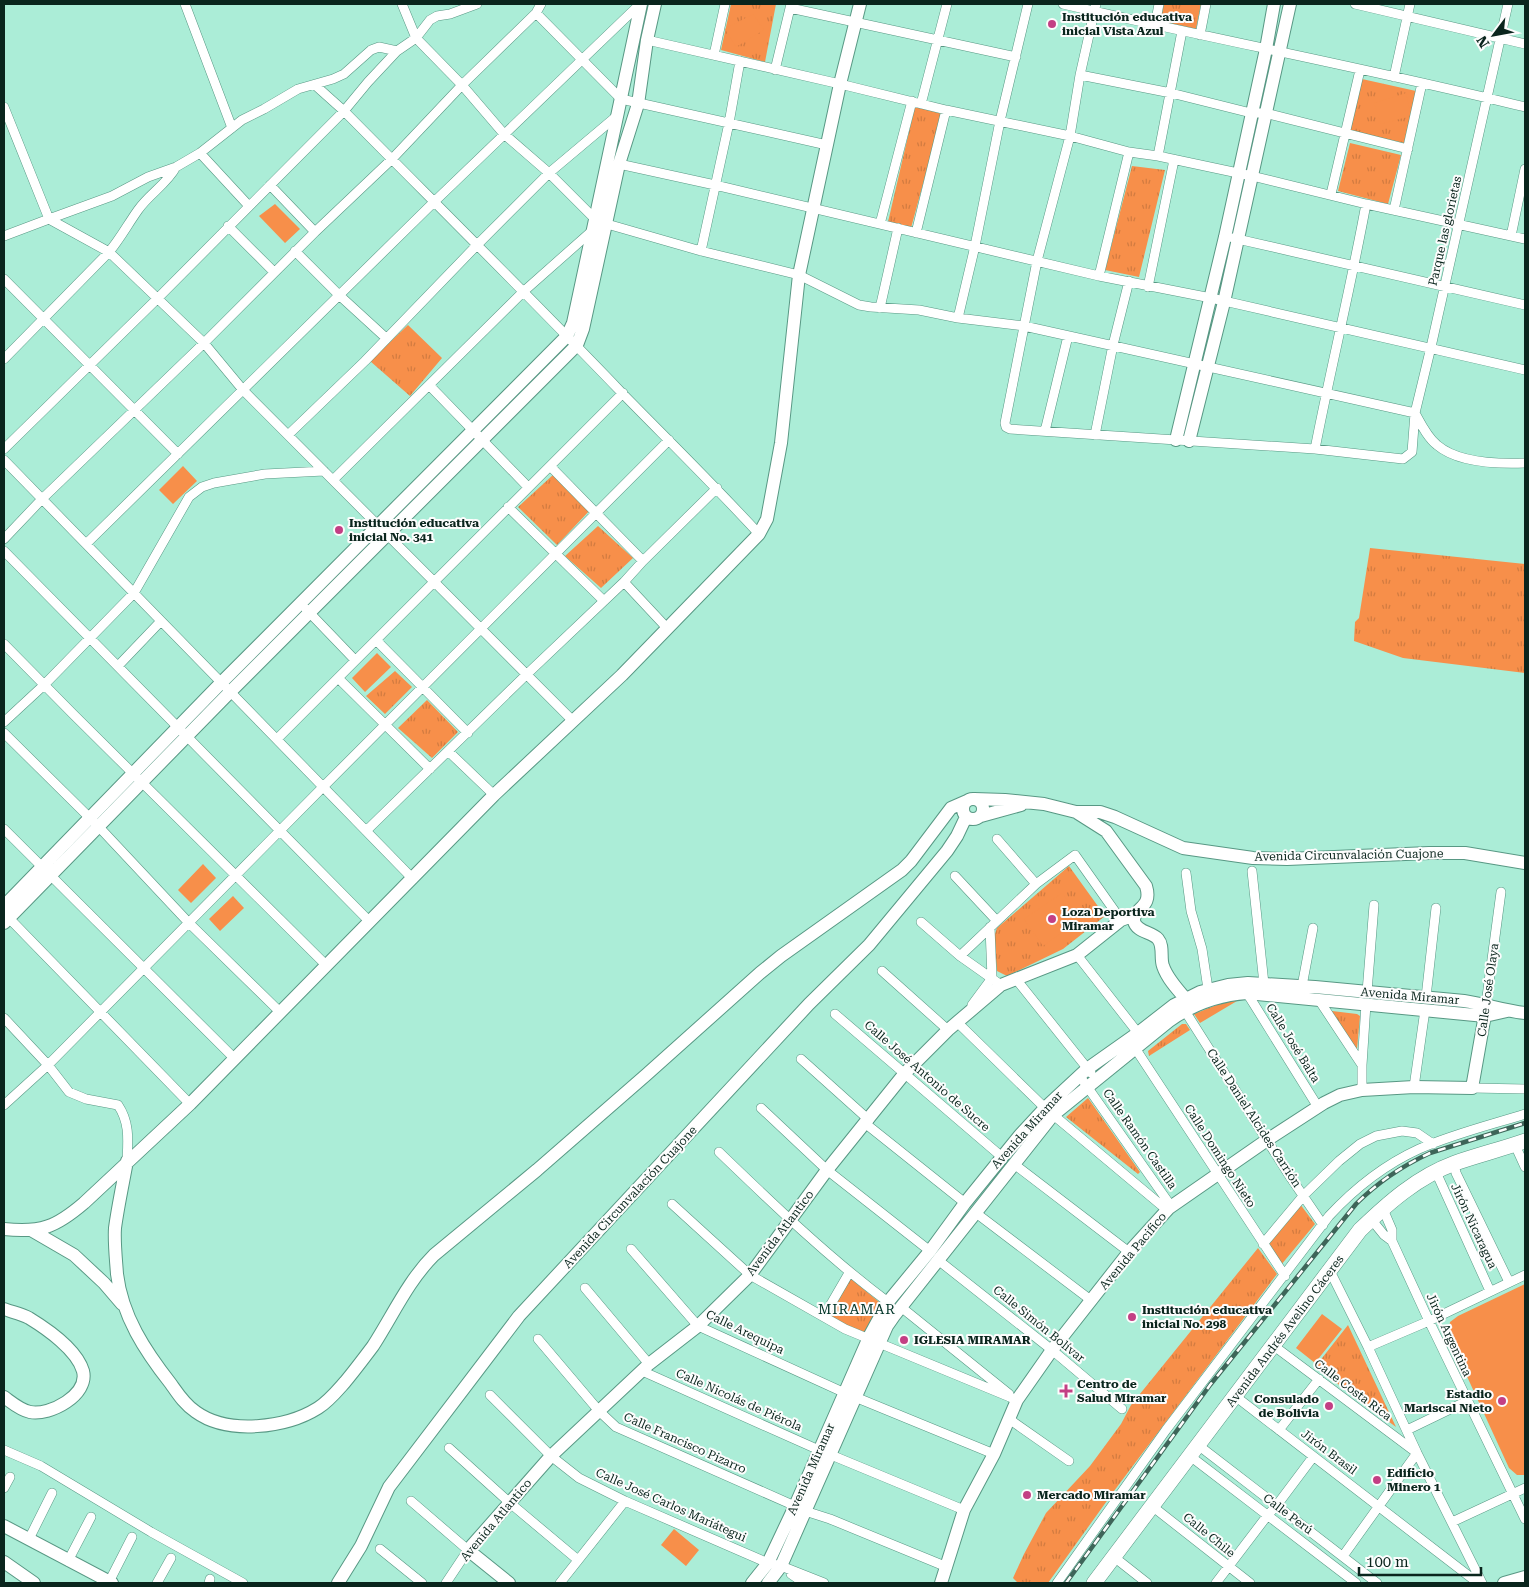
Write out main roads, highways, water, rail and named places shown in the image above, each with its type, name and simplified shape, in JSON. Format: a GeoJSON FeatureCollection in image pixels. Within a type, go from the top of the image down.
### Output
{"type":"FeatureCollection","features":[{"type":"Feature","properties":{"kind":"highway","name":"Avenida Andrés Avelino Cáceres"},"geometry":{"type":"LineString","coordinates":[[1106,1583],[1118,1560],[1156,1509],[1332,1274],[1355,1251],[1379,1217],[1416,1194],[1438,1176],[1455,1168],[1522,1152]]}},
{"type":"Feature","properties":{"kind":"highway","name":"Avenida Andrés Avelino Cáceres"},"geometry":{"type":"LineString","coordinates":[[1094,1583],[1118,1560]]}},
{"type":"Feature","properties":{"kind":"main road"},"geometry":{"type":"LineString","coordinates":[[226,688],[300,604],[383,530],[583,329],[618,114],[641,4]]}},
{"type":"Feature","properties":{"kind":"main road"},"geometry":{"type":"LineString","coordinates":[[600,227],[638,104],[647,40],[656,4]]}},
{"type":"Feature","properties":{"kind":"main road"},"geometry":{"type":"LineString","coordinates":[[4,1229],[31,1230],[54,1225],[66,1218],[190,1104],[494,795],[622,675],[759,534],[767,519],[781,443],[799,276],[840,84],[860,4]]}},
{"type":"Feature","properties":{"kind":"main road"},"geometry":{"type":"LineString","coordinates":[[1274,4],[1238,174],[1232,238],[1224,302],[1208,366],[1182,440],[1195,363],[1211,298],[1232,238],[1252,176],[1290,4]]}},
{"type":"Feature","properties":{"kind":"main road"},"geometry":{"type":"LineString","coordinates":[[4,906],[46,871],[95,823],[226,688],[310,613],[383,530]]}},
{"type":"Feature","properties":{"kind":"main road","name":"Avenida Circunvalación Cuajone"},"geometry":{"type":"LineString","coordinates":[[338,1583],[361,1546],[388,1487],[519,1316],[808,1004],[869,945],[947,851],[972,810],[1005,800],[1076,812],[1100,812],[1183,848],[1253,858],[1287,859],[1465,853],[1525,863]]}},
{"type":"Feature","properties":{"kind":"main road","name":"Avenida Circunvalación Cuajone"},"geometry":{"type":"LineString","coordinates":[[972,810],[1031,803]]}},
{"type":"Feature","properties":{"kind":"main road"},"geometry":{"type":"LineString","coordinates":[[127,1161],[115,1230],[117,1274],[123,1306],[137,1336],[154,1362],[185,1403],[194,1412],[205,1418],[254,1427],[279,1424],[306,1415],[328,1401],[368,1353],[421,1268],[434,1255],[537,1170],[646,1076],[760,973],[902,870],[950,808],[972,810]]}},
{"type":"Feature","properties":{"kind":"main road"},"geometry":{"type":"LineString","coordinates":[[1076,812],[1106,832],[1146,886],[1149,894],[1147,902],[1135,915]]}},
{"type":"Feature","properties":{"kind":"main road"},"geometry":{"type":"LineString","coordinates":[[6,918],[46,871]]}},
{"type":"Feature","properties":{"kind":"main road","name":"Avenida Atlantico"},"geometry":{"type":"LineString","coordinates":[[509,1583],[468,1550],[551,1456],[646,1367],[698,1326],[750,1275],[827,1170],[868,1122],[905,1073],[996,982],[1016,980],[1077,955],[1120,920],[1135,915]]}},
{"type":"Feature","properties":{"kind":"main road","name":"Calle Daniel Alcides Carrión"},"geometry":{"type":"LineString","coordinates":[[1135,915],[1136,926],[1160,941],[1163,966],[1185,1004]]}},
{"type":"Feature","properties":{"kind":"main road","name":"Avenida Miramar"},"geometry":{"type":"LineString","coordinates":[[768,1583],[781,1566],[800,1509],[874,1341],[888,1302],[976,1213],[1014,1164],[1049,1111],[1092,1083],[1185,1004],[1208,989],[1238,983],[1302,986],[1425,1010],[1486,1010],[1525,1013]]}},
{"type":"Feature","properties":{"kind":"main road","name":"Avenida Miramar"},"geometry":{"type":"LineString","coordinates":[[874,1341],[901,1307],[965,1203],[1002,1157],[1049,1111],[1083,1072],[1164,1012],[1185,1004],[1247,993],[1319,1000],[1426,997],[1486,1010]]}},
{"type":"Feature","properties":{"kind":"main road","name":"Calle José Olaya"},"geometry":{"type":"LineString","coordinates":[[1472,1088],[1486,1010]]}},
{"type":"Feature","properties":{"kind":"main road","name":"Avenida Pacifico"},"geometry":{"type":"LineString","coordinates":[[941,1583],[964,1510],[994,1454],[1017,1400],[1052,1350],[1129,1252],[1169,1208],[1267,1140],[1340,1095],[1362,1090],[1472,1088]]}},
{"type":"Feature","properties":{"kind":"main road"},"geometry":{"type":"LineString","coordinates":[[31,1230],[74,1255],[104,1283],[123,1306]]}},
{"type":"Feature","properties":{"kind":"main road"},"geometry":{"type":"LineString","coordinates":[[4,1309],[28,1317],[66,1346],[77,1359],[83,1372],[82,1383],[77,1392],[56,1409],[44,1413],[29,1412],[4,1397]]}},
{"type":"Feature","properties":{"kind":"main road","name":"Avenida Miramar"},"geometry":{"type":"LineString","coordinates":[[752,1583],[768,1563],[800,1509]]}},
{"type":"Feature","properties":{"kind":"main road"},"geometry":{"type":"LineString","coordinates":[[4,1526],[111,1582]]}},
{"type":"Feature","properties":{"kind":"main road"},"geometry":{"type":"LineString","coordinates":[[4,1562],[34,1583]]}},
{"type":"Feature","properties":{"kind":"main road"},"geometry":{"type":"LineString","coordinates":[[1504,1583],[1525,1577]]}},
{"type":"Feature","properties":{"kind":"railway"},"geometry":{"type":"LineString","coordinates":[[1066,1583],[1210,1385],[1356,1204],[1391,1175],[1430,1153],[1525,1123]]}},
{"type":"Feature","properties":{"kind":"place","name":"Institución educativa inicial Vista Azul"},"geometry":{"type":"Point","coordinates":[1052,24]}},
{"type":"Feature","properties":{"kind":"place","name":"Institución educativa inicial No. 341"},"geometry":{"type":"Point","coordinates":[339,530]}},
{"type":"Feature","properties":{"kind":"place","name":"Loza Deportiva Miramar"},"geometry":{"type":"Point","coordinates":[1052,919]}},
{"type":"Feature","properties":{"kind":"place","name":"Institución educativa inicial No. 298"},"geometry":{"type":"Point","coordinates":[1132,1317]}},
{"type":"Feature","properties":{"kind":"place","name":"IGLESIA MIRAMAR"},"geometry":{"type":"Point","coordinates":[904,1340]}},
{"type":"Feature","properties":{"kind":"place","name":"Centro de Salud Miramar"},"geometry":{"type":"Point","coordinates":[1066,1391]}},
{"type":"Feature","properties":{"kind":"place","name":"Estadio Mariscal Nieto"},"geometry":{"type":"Point","coordinates":[1502,1401]}},
{"type":"Feature","properties":{"kind":"place","name":"Consulado de Bolivia"},"geometry":{"type":"Point","coordinates":[1329,1406]}},
{"type":"Feature","properties":{"kind":"place","name":"Edificio Minero 1"},"geometry":{"type":"Point","coordinates":[1377,1480]}},
{"type":"Feature","properties":{"kind":"place","name":"Mercado Miramar"},"geometry":{"type":"Point","coordinates":[1027,1495]}},
{"type":"Feature","properties":{"kind":"district","name":"MIRAMAR"},"geometry":{"type":"Point","coordinates":[857,1309]}}]}
